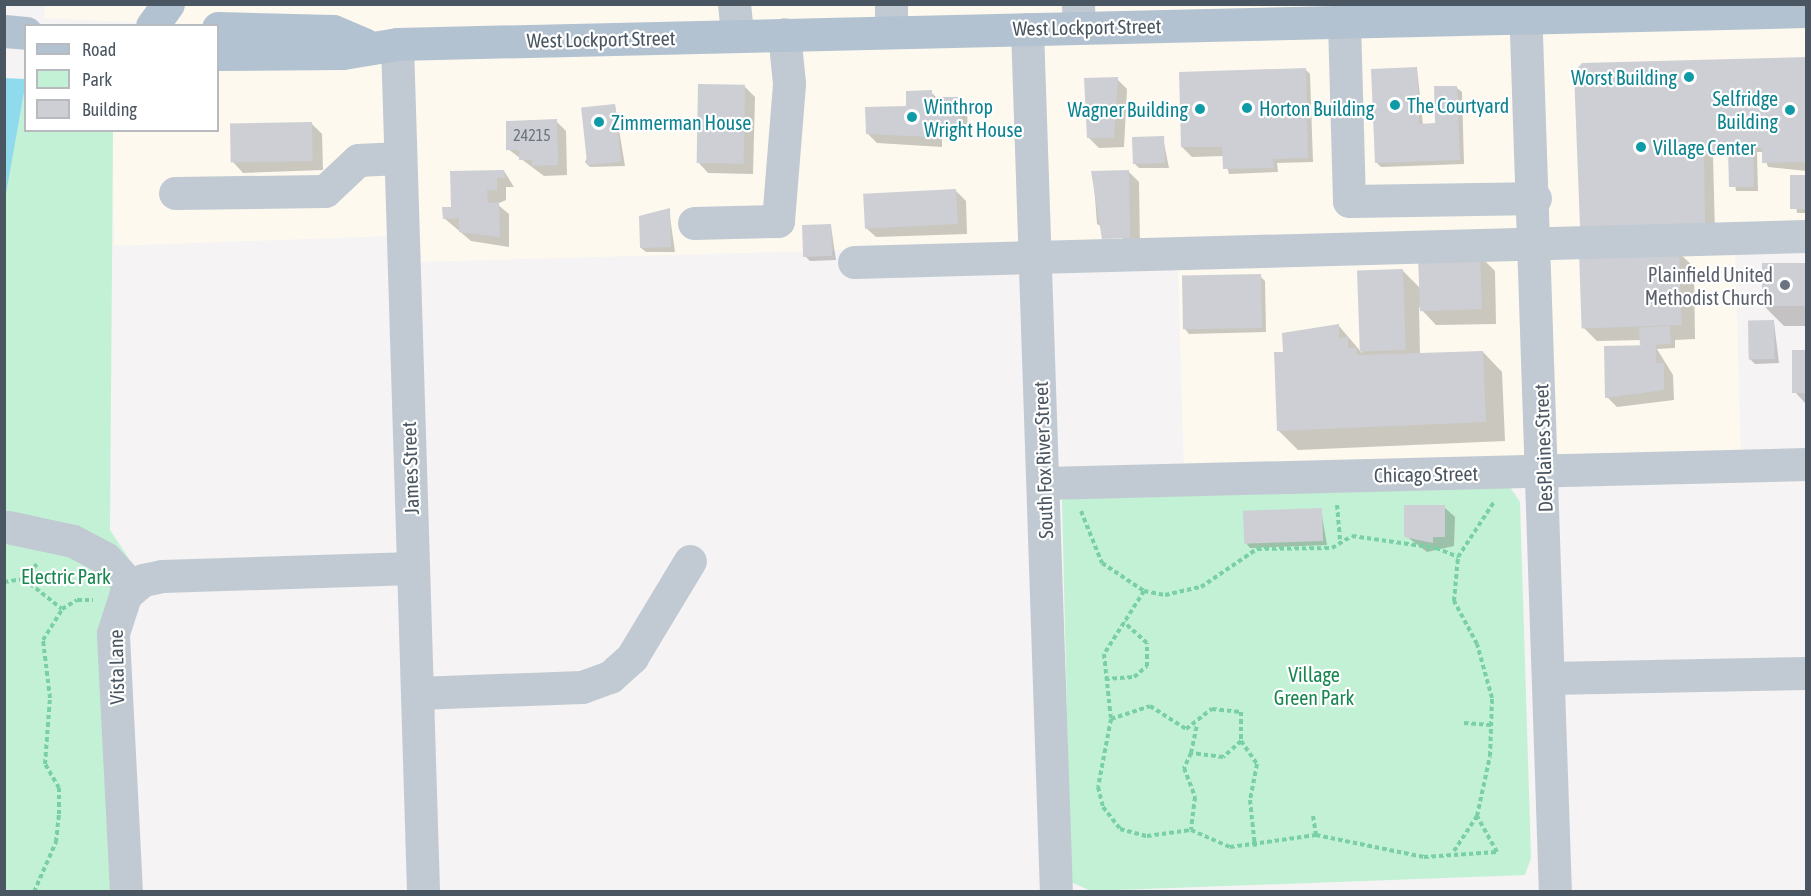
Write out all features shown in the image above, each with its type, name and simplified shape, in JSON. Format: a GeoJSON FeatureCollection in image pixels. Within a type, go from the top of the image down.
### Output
{"type":"FeatureCollection","features":[{"type":"Feature","properties":{"kind":"main road"},"geometry":{"type":"LineString","coordinates":[[153,24],[168,4]]}},
{"type":"Feature","properties":{"kind":"main road","name":"West Lockport Street"},"geometry":{"type":"LineString","coordinates":[[219,54],[343,53],[383,45],[735,20],[784,34],[891,18],[1027,29],[1078,16],[1220,15],[1344,22],[1526,11],[1806,11]]}},
{"type":"Feature","properties":{"kind":"main road","name":"West Lockport Street"},"geometry":{"type":"LineString","coordinates":[[219,28],[333,31],[383,45]]}},
{"type":"Feature","properties":{"kind":"main road"},"geometry":{"type":"LineString","coordinates":[[4,31],[24,33]]}},
{"type":"Feature","properties":{"kind":"street","name":"DesPlaines Street"},"geometry":{"type":"LineString","coordinates":[[1526,11],[1544,472],[1555,891]]}},
{"type":"Feature","properties":{"kind":"street"},"geometry":{"type":"LineString","coordinates":[[1344,22],[1349,201],[1534,198]]}},
{"type":"Feature","properties":{"kind":"street","name":"South Fox River Street"},"geometry":{"type":"LineString","coordinates":[[1027,29],[1045,483],[1056,891]]}},
{"type":"Feature","properties":{"kind":"street"},"geometry":{"type":"LineString","coordinates":[[694,223],[778,221],[789,83],[784,34]]}},
{"type":"Feature","properties":{"kind":"street","name":"James Street"},"geometry":{"type":"LineString","coordinates":[[383,45],[399,158],[423,891]]}},
{"type":"Feature","properties":{"kind":"street"},"geometry":{"type":"LineString","coordinates":[[175,193],[325,190],[358,160],[399,158]]}},
{"type":"Feature","properties":{"kind":"street"},"geometry":{"type":"LineString","coordinates":[[854,262],[1806,236]]}},
{"type":"Feature","properties":{"kind":"street","name":"Chicago Street"},"geometry":{"type":"LineString","coordinates":[[1045,483],[1806,464]]}},
{"type":"Feature","properties":{"kind":"street"},"geometry":{"type":"LineString","coordinates":[[8,526],[73,541],[105,558],[127,596],[162,576],[413,568]]}},
{"type":"Feature","properties":{"kind":"street"},"geometry":{"type":"LineString","coordinates":[[417,693],[582,687],[610,677],[632,657],[690,561]]}},
{"type":"Feature","properties":{"kind":"street","name":"Vista Lane"},"geometry":{"type":"LineString","coordinates":[[126,891],[113,633],[127,596]]}},
{"type":"Feature","properties":{"kind":"street"},"geometry":{"type":"LineString","coordinates":[[1549,678],[1806,673]]}},
{"type":"Feature","properties":{"kind":"path"},"geometry":{"type":"LineString","coordinates":[[1337,476],[1340,543]]}},
{"type":"Feature","properties":{"kind":"path"},"geometry":{"type":"LineString","coordinates":[[1453,851],[1477,816],[1491,725],[1488,674],[1454,601],[1458,557],[1498,497]]}},
{"type":"Feature","properties":{"kind":"path"},"geometry":{"type":"LineString","coordinates":[[1077,499],[1089,542],[1102,563],[1144,591],[1165,595],[1202,587],[1257,549],[1332,548],[1352,536],[1372,536],[1458,557]]}},
{"type":"Feature","properties":{"kind":"path"},"geometry":{"type":"LineString","coordinates":[[24,579],[62,609]]}},
{"type":"Feature","properties":{"kind":"path"},"geometry":{"type":"LineString","coordinates":[[1144,591],[1104,654],[1111,719],[1098,769],[1103,807],[1120,829],[1147,836],[1191,830],[1230,846],[1255,846],[1316,835],[1424,857],[1453,851],[1497,852],[1477,816]]}},
{"type":"Feature","properties":{"kind":"path"},"geometry":{"type":"LineString","coordinates":[[34,891],[56,842],[59,814],[59,788],[45,764],[50,698],[43,640],[62,609],[77,600],[127,596]]}},
{"type":"Feature","properties":{"kind":"path"},"geometry":{"type":"LineString","coordinates":[[1105,679],[1134,677],[1147,666],[1147,644],[1124,622]]}},
{"type":"Feature","properties":{"kind":"path"},"geometry":{"type":"LineString","coordinates":[[1111,719],[1150,706],[1186,729],[1197,726]]}},
{"type":"Feature","properties":{"kind":"path"},"geometry":{"type":"LineString","coordinates":[[1191,830],[1195,797],[1184,768],[1191,753],[1197,726],[1212,709],[1224,706],[1241,712],[1241,741],[1257,764],[1250,800],[1255,846]]}},
{"type":"Feature","properties":{"kind":"path"},"geometry":{"type":"LineString","coordinates":[[1464,723],[1491,725]]}},
{"type":"Feature","properties":{"kind":"path"},"geometry":{"type":"LineString","coordinates":[[1191,753],[1223,757],[1241,741]]}},
{"type":"Feature","properties":{"kind":"path"},"geometry":{"type":"LineString","coordinates":[[1313,816],[1316,835]]}},
{"type":"Feature","properties":{"kind":"shaded area"},"geometry":{"type":"Polygon","coordinates":[[[43,4],[1635,5],[303,39],[219,26],[219,24],[40,18],[43,4]]]}},
{"type":"Feature","properties":{"kind":"shaded area"},"geometry":{"type":"Polygon","coordinates":[[[1806,18],[1806,244],[1735,246],[1741,457],[1184,472],[1177,241],[418,262],[417,235],[114,246],[113,132],[219,132],[219,58],[1806,18]]]}},
{"type":"Feature","properties":{"kind":"green space","name":"Electric Park"},"geometry":{"type":"Polygon","coordinates":[[[24,92],[24,132],[113,132],[110,530],[141,577],[125,595],[126,891],[5,892],[4,199],[24,92]]]}},
{"type":"Feature","properties":{"kind":"green space","name":"Village Green Park"},"geometry":{"type":"Polygon","coordinates":[[[1510,487],[1520,502],[1531,858],[1525,875],[1091,891],[1071,882],[1062,500],[1070,495],[1510,487]]]}},
{"type":"Feature","properties":{"kind":"water"},"geometry":{"type":"Polygon","coordinates":[[[5,5],[24,24],[24,93],[5,199],[5,5]]]}},
{"type":"Feature","properties":{"kind":"pier"},"geometry":{"type":"Polygon","coordinates":[[[46,4],[42,24],[24,24],[24,79],[4,78],[5,5],[46,4]]]}},
{"type":"Feature","properties":{"kind":"building","name":"Village Center"},"geometry":{"type":"Polygon","coordinates":[[[1806,57],[1806,171],[1804,162],[1762,163],[1762,148],[1753,148],[1754,187],[1729,187],[1728,150],[1704,151],[1705,224],[1580,227],[1574,72],[1582,63],[1806,57]]]}},
{"type":"Feature","properties":{"kind":"building","name":"The Courtyard"},"geometry":{"type":"Polygon","coordinates":[[[1417,67],[1419,124],[1435,123],[1434,86],[1457,86],[1460,160],[1375,163],[1371,69],[1417,67]]]}},
{"type":"Feature","properties":{"kind":"building"},"geometry":{"type":"Polygon","coordinates":[[[1306,68],[1308,158],[1273,159],[1274,168],[1223,169],[1222,147],[1181,147],[1179,72],[1306,68]]]}},
{"type":"Feature","properties":{"kind":"building"},"geometry":{"type":"Polygon","coordinates":[[[1118,77],[1114,138],[1087,138],[1084,78],[1118,77]]]}},
{"type":"Feature","properties":{"kind":"building"},"geometry":{"type":"Polygon","coordinates":[[[698,84],[745,85],[744,164],[697,163],[698,84]]]}},
{"type":"Feature","properties":{"kind":"building","name":"Winthrop Wright House"},"geometry":{"type":"Polygon","coordinates":[[[932,90],[932,97],[958,97],[959,127],[932,128],[933,137],[866,134],[865,107],[906,106],[906,91],[932,90]]]}},
{"type":"Feature","properties":{"kind":"building","name":"Zimmerman House"},"geometry":{"type":"Polygon","coordinates":[[[615,104],[621,162],[587,165],[581,108],[615,104]]]}},
{"type":"Feature","properties":{"kind":"building"},"geometry":{"type":"Polygon","coordinates":[[[557,119],[558,165],[532,166],[532,160],[519,160],[519,150],[506,150],[506,121],[557,119]]]}},
{"type":"Feature","properties":{"kind":"building"},"geometry":{"type":"Polygon","coordinates":[[[312,122],[313,161],[231,162],[230,123],[312,122]]]}},
{"type":"Feature","properties":{"kind":"building"},"geometry":{"type":"Polygon","coordinates":[[[1164,136],[1165,163],[1133,164],[1132,137],[1164,136]]]}},
{"type":"Feature","properties":{"kind":"building"},"geometry":{"type":"Polygon","coordinates":[[[504,170],[505,178],[497,178],[497,190],[487,190],[488,203],[499,202],[500,237],[459,232],[459,218],[443,219],[442,207],[451,207],[450,171],[504,170]]]}},
{"type":"Feature","properties":{"kind":"building"},"geometry":{"type":"Polygon","coordinates":[[[1129,170],[1130,238],[1102,239],[1091,171],[1129,170]]]}},
{"type":"Feature","properties":{"kind":"building"},"geometry":{"type":"Polygon","coordinates":[[[1790,175],[1806,175],[1806,209],[1790,209],[1790,175]]]}},
{"type":"Feature","properties":{"kind":"building"},"geometry":{"type":"Polygon","coordinates":[[[956,189],[958,224],[865,229],[863,194],[956,189]]]}},
{"type":"Feature","properties":{"kind":"building"},"geometry":{"type":"Polygon","coordinates":[[[670,208],[671,247],[640,248],[639,216],[670,208]]]}},
{"type":"Feature","properties":{"kind":"building"},"geometry":{"type":"Polygon","coordinates":[[[831,224],[832,256],[803,257],[802,225],[831,224]]]}},
{"type":"Feature","properties":{"kind":"building"},"geometry":{"type":"Polygon","coordinates":[[[1679,250],[1682,325],[1582,328],[1579,253],[1679,250]]]}},
{"type":"Feature","properties":{"kind":"building"},"geometry":{"type":"Polygon","coordinates":[[[1480,254],[1482,309],[1420,311],[1418,256],[1480,254]]]}},
{"type":"Feature","properties":{"kind":"building","name":"Plainfield United Methodist Church"},"geometry":{"type":"Polygon","coordinates":[[[1762,263],[1806,263],[1806,306],[1762,306],[1762,263]]]}},
{"type":"Feature","properties":{"kind":"building"},"geometry":{"type":"Polygon","coordinates":[[[1403,269],[1406,350],[1360,352],[1357,271],[1403,269]]]}},
{"type":"Feature","properties":{"kind":"building"},"geometry":{"type":"Polygon","coordinates":[[[1261,274],[1262,328],[1183,329],[1182,275],[1261,274]]]}},
{"type":"Feature","properties":{"kind":"building"},"geometry":{"type":"Polygon","coordinates":[[[1748,320],[1774,320],[1775,359],[1749,359],[1748,320]]]}},
{"type":"Feature","properties":{"kind":"building"},"geometry":{"type":"Polygon","coordinates":[[[1339,324],[1339,338],[1348,337],[1348,348],[1356,348],[1357,355],[1483,351],[1486,422],[1277,431],[1274,352],[1283,352],[1282,333],[1339,324]]]}},
{"type":"Feature","properties":{"kind":"building"},"geometry":{"type":"Polygon","coordinates":[[[1670,326],[1671,344],[1640,346],[1639,328],[1670,326]]]}},
{"type":"Feature","properties":{"kind":"building"},"geometry":{"type":"Polygon","coordinates":[[[1656,345],[1656,363],[1664,363],[1664,390],[1605,398],[1604,346],[1656,345]]]}},
{"type":"Feature","properties":{"kind":"building"},"geometry":{"type":"Polygon","coordinates":[[[1792,350],[1806,350],[1806,393],[1792,393],[1792,350]]]}},
{"type":"Feature","properties":{"kind":"building"},"geometry":{"type":"Polygon","coordinates":[[[1404,505],[1445,505],[1445,537],[1433,537],[1433,543],[1404,537],[1404,505]]]}},
{"type":"Feature","properties":{"kind":"building"},"geometry":{"type":"Polygon","coordinates":[[[1322,508],[1323,541],[1244,544],[1243,511],[1322,508]]]}},
{"type":"Feature","properties":{"kind":"place","name":"Worst Building"},"geometry":{"type":"Point","coordinates":[1689,77]}},
{"type":"Feature","properties":{"kind":"place","name":"The Courtyard"},"geometry":{"type":"Point","coordinates":[1395,105]}},
{"type":"Feature","properties":{"kind":"place","name":"Horton Building"},"geometry":{"type":"Point","coordinates":[1247,108]}},
{"type":"Feature","properties":{"kind":"place","name":"Wagner Building"},"geometry":{"type":"Point","coordinates":[1200,109]}},
{"type":"Feature","properties":{"kind":"place","name":"Selfridge Building"},"geometry":{"type":"Point","coordinates":[1790,110]}},
{"type":"Feature","properties":{"kind":"place","name":"Winthrop Wright House"},"geometry":{"type":"Point","coordinates":[912,117]}},
{"type":"Feature","properties":{"kind":"place","name":"Zimmerman House"},"geometry":{"type":"Point","coordinates":[599,122]}},
{"type":"Feature","properties":{"kind":"place","name":"Village Center"},"geometry":{"type":"Point","coordinates":[1641,147]}},
{"type":"Feature","properties":{"kind":"place","name":"Plainfield United Methodist Church"},"geometry":{"type":"Point","coordinates":[1785,285]}}]}
